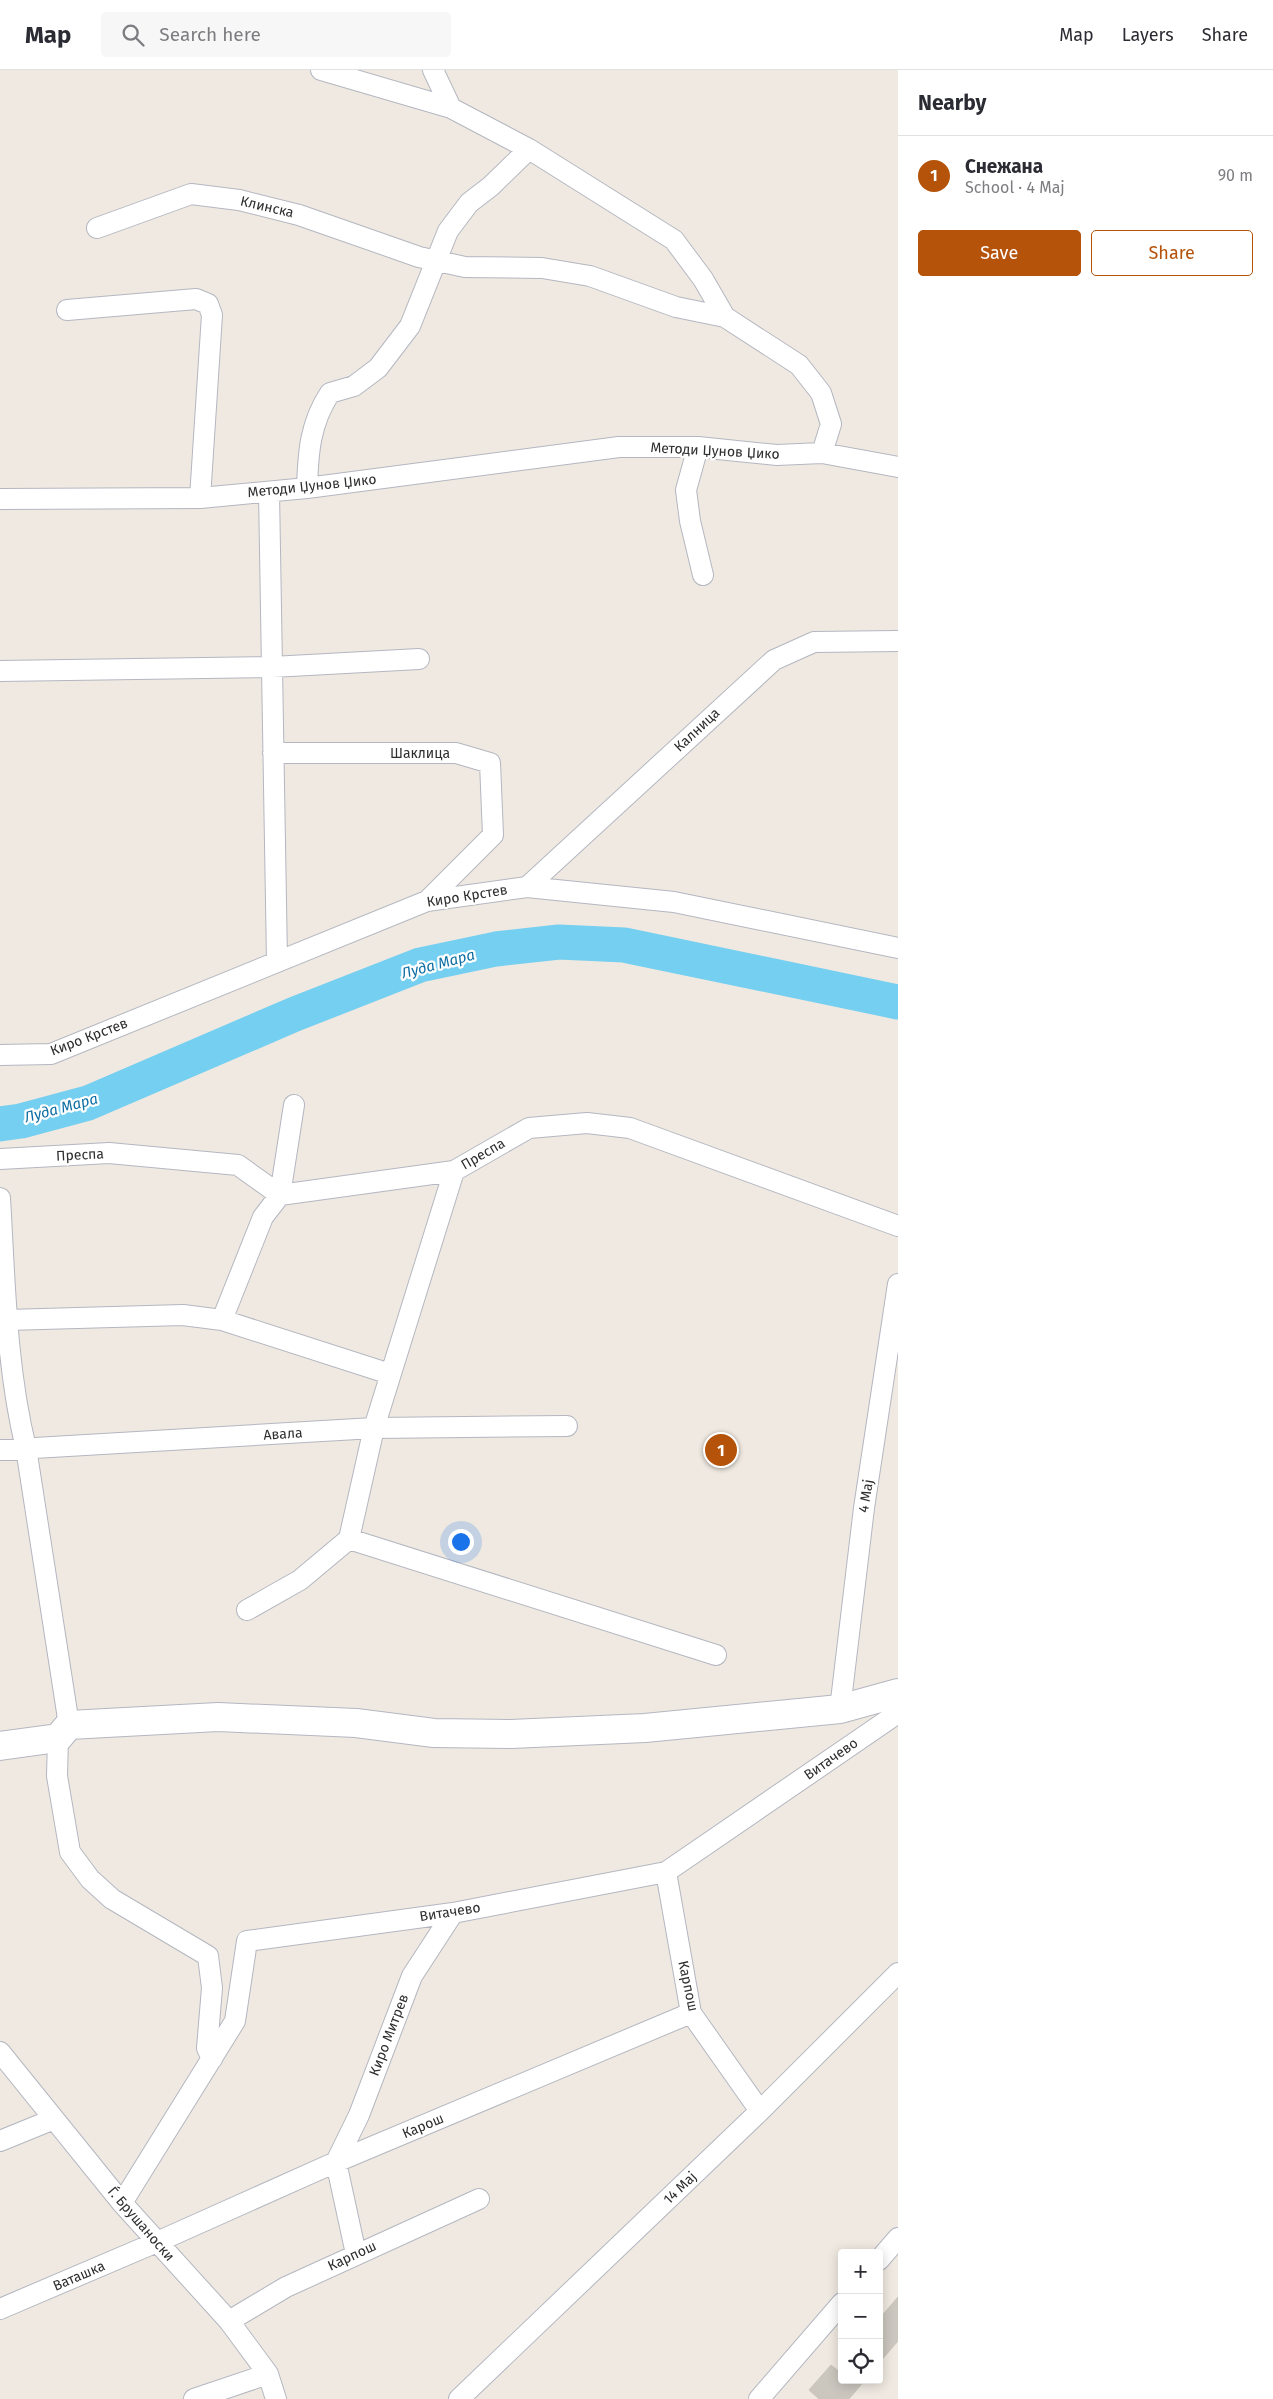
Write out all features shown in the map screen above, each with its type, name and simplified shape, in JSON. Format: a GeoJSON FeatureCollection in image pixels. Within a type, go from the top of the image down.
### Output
{"type":"FeatureCollection","features":[{"type":"Feature","properties":{"kind":"main road"},"geometry":{"type":"LineString","coordinates":[[0,1746],[64,1731],[218,1717],[356,1723],[434,1733],[511,1734],[645,1728],[840,1709],[898,1693]]}},
{"type":"Feature","properties":{"kind":"street"},"geometry":{"type":"LineString","coordinates":[[320,70],[451,108],[529,149],[674,240],[703,278],[725,317],[798,365],[821,394],[831,424],[822,453]]}},
{"type":"Feature","properties":{"kind":"street"},"geometry":{"type":"LineString","coordinates":[[433,70],[451,108]]}},
{"type":"Feature","properties":{"kind":"street"},"geometry":{"type":"LineString","coordinates":[[306,488],[308,452],[318,410],[330,393],[354,386],[378,368],[410,326],[448,231],[469,202],[491,186],[529,149]]}},
{"type":"Feature","properties":{"kind":"street","name":"Клинска"},"geometry":{"type":"LineString","coordinates":[[97,228],[192,194],[239,200],[299,215],[410,254],[436,261],[465,267],[542,268],[590,276],[676,307],[725,317]]}},
{"type":"Feature","properties":{"kind":"street"},"geometry":{"type":"LineString","coordinates":[[67,310],[196,300],[208,304],[212,315],[200,498]]}},
{"type":"Feature","properties":{"kind":"street","name":"Методи Џунов Џико"},"geometry":{"type":"LineString","coordinates":[[0,499],[200,498],[306,488],[619,447],[698,447],[777,455],[822,453],[898,466]]}},
{"type":"Feature","properties":{"kind":"street"},"geometry":{"type":"LineString","coordinates":[[698,447],[686,490],[690,521],[703,575]]}},
{"type":"Feature","properties":{"kind":"street"},"geometry":{"type":"LineString","coordinates":[[269,492],[277,961]]}},
{"type":"Feature","properties":{"kind":"street","name":"Калница"},"geometry":{"type":"LineString","coordinates":[[526,887],[774,660],[814,642],[898,641]]}},
{"type":"Feature","properties":{"kind":"street"},"geometry":{"type":"LineString","coordinates":[[0,671],[272,667],[419,660]]}},
{"type":"Feature","properties":{"kind":"street","name":"Шаклица"},"geometry":{"type":"LineString","coordinates":[[273,753],[456,753],[490,763],[493,835],[427,901]]}},
{"type":"Feature","properties":{"kind":"street","name":"Киро Крстев"},"geometry":{"type":"LineString","coordinates":[[0,1055],[51,1054],[427,901],[526,887],[674,902],[898,948]]}},
{"type":"Feature","properties":{"kind":"street"},"geometry":{"type":"LineString","coordinates":[[222,1320],[263,1216],[280,1195],[294,1105]]}},
{"type":"Feature","properties":{"kind":"street","name":"Преспа"},"geometry":{"type":"LineString","coordinates":[[0,1159],[109,1153],[238,1165],[280,1195],[454,1172],[529,1128],[587,1123],[630,1128],[898,1226]]}},
{"type":"Feature","properties":{"kind":"street"},"geometry":{"type":"LineString","coordinates":[[247,1610],[300,1580],[349,1539],[374,1428],[454,1172]]}},
{"type":"Feature","properties":{"kind":"street"},"geometry":{"type":"LineString","coordinates":[[0,1198],[7,1320],[17,1411],[26,1448],[64,1731],[57,1776],[70,1852],[90,1879],[112,1899],[208,1956],[212,1988],[206,2048],[212,2059]]}},
{"type":"Feature","properties":{"kind":"street","name":"4 Мај"},"geometry":{"type":"LineString","coordinates":[[840,1709],[864,1508],[898,1284]]}},
{"type":"Feature","properties":{"kind":"street"},"geometry":{"type":"LineString","coordinates":[[7,1320],[183,1315],[222,1320],[390,1374]]}},
{"type":"Feature","properties":{"kind":"street","name":"Авала"},"geometry":{"type":"LineString","coordinates":[[0,1450],[374,1428],[567,1426]]}},
{"type":"Feature","properties":{"kind":"street"},"geometry":{"type":"LineString","coordinates":[[349,1539],[716,1655]]}},
{"type":"Feature","properties":{"kind":"street","name":"Витачево"},"geometry":{"type":"LineString","coordinates":[[122,2203],[235,2021],[247,1941],[453,1913],[666,1872],[898,1713]]}},
{"type":"Feature","properties":{"kind":"street","name":"Карпош"},"geometry":{"type":"LineString","coordinates":[[666,1872],[691,2013],[760,2111]]}},
{"type":"Feature","properties":{"kind":"street","name":"Киро Митрев"},"geometry":{"type":"LineString","coordinates":[[336,2162],[358,2115],[412,1976],[453,1913]]}},
{"type":"Feature","properties":{"kind":"street","name":"14 Мај"},"geometry":{"type":"LineString","coordinates":[[460,2399],[760,2111],[898,1973]]}},
{"type":"Feature","properties":{"kind":"street","name":"Карош"},"geometry":{"type":"LineString","coordinates":[[158,2242],[336,2162],[691,2013]]}},
{"type":"Feature","properties":{"kind":"street","name":"Ѓ. Брушаноски"},"geometry":{"type":"LineString","coordinates":[[0,2052],[122,2203],[229,2321],[268,2374],[276,2399]]}},
{"type":"Feature","properties":{"kind":"street"},"geometry":{"type":"LineString","coordinates":[[0,2141],[54,2119]]}},
{"type":"Feature","properties":{"kind":"street"},"geometry":{"type":"LineString","coordinates":[[336,2162],[356,2254]]}},
{"type":"Feature","properties":{"kind":"street","name":"Карпош"},"geometry":{"type":"LineString","coordinates":[[229,2321],[286,2287],[480,2199]]}},
{"type":"Feature","properties":{"kind":"street"},"geometry":{"type":"LineString","coordinates":[[883,2255],[898,2238]]}},
{"type":"Feature","properties":{"kind":"street","name":"Ваташка"},"geometry":{"type":"LineString","coordinates":[[0,2309],[158,2242]]}},
{"type":"Feature","properties":{"kind":"street"},"geometry":{"type":"LineString","coordinates":[[759,2399],[838,2308]]}},
{"type":"Feature","properties":{"kind":"street"},"geometry":{"type":"LineString","coordinates":[[194,2399],[268,2374]]}},
{"type":"Feature","properties":{"kind":"building"},"geometry":{"type":"Polygon","coordinates":[[[898,2297],[898,2341],[883,2358],[883,2339],[883,2314],[898,2297]]]}},
{"type":"Feature","properties":{"kind":"building"},"geometry":{"type":"Polygon","coordinates":[[[831,2365],[838,2371],[838,2384],[862,2384],[849,2399],[819,2399],[809,2390],[831,2365]]]}},
{"type":"Feature","properties":{"kind":"waterway","name":"Луда Мара"},"geometry":{"type":"LineString","coordinates":[[0,1124],[21,1121],[88,1103],[295,1014],[420,965],[496,949],[559,942],[624,945],[898,1002]]}},
{"type":"Feature","properties":{"kind":"place","name":"Снежана"},"geometry":{"type":"Point","coordinates":[721,1450]}}]}
